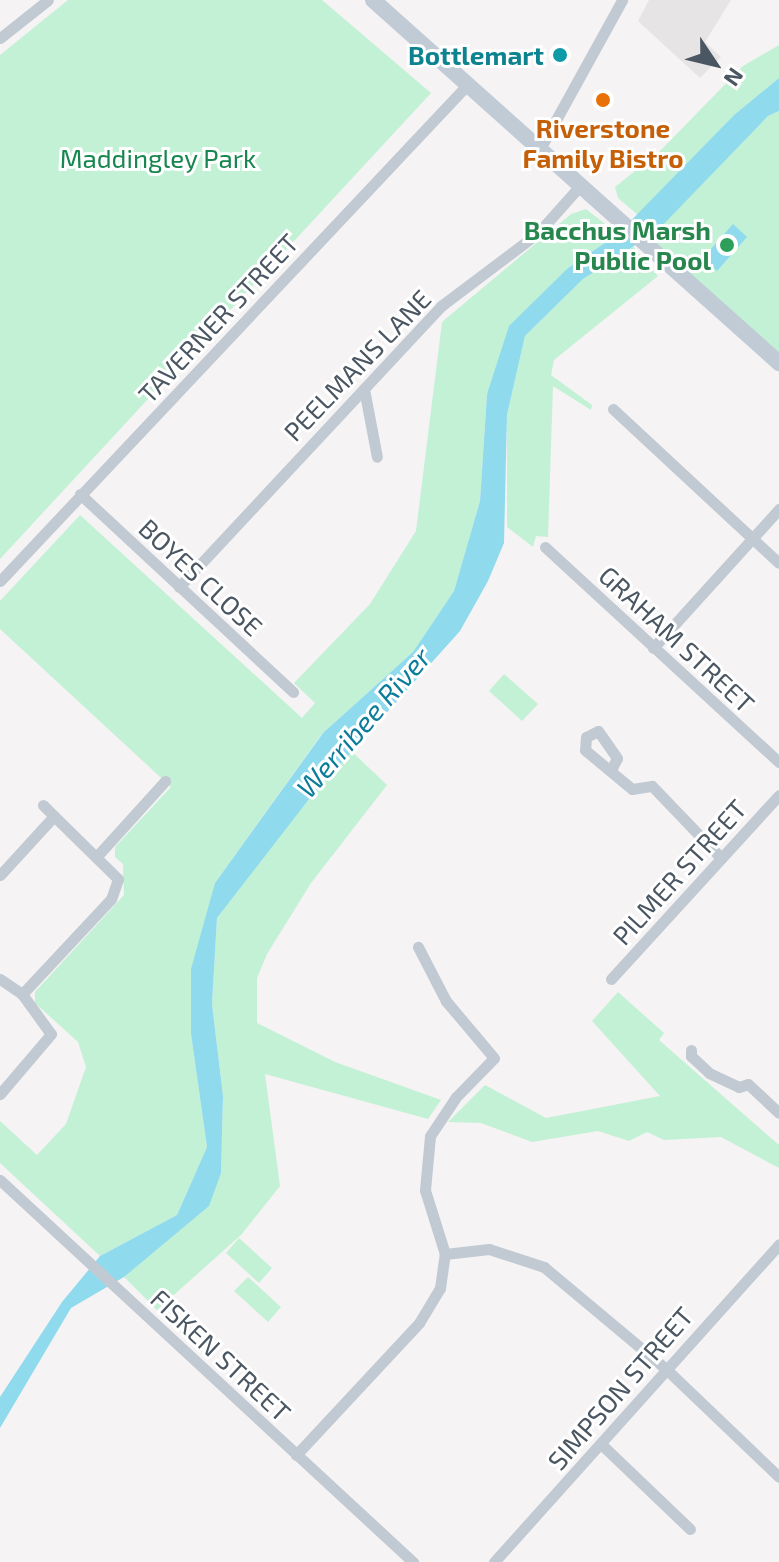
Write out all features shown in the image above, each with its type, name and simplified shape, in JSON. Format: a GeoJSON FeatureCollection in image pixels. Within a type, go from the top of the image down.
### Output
{"type":"FeatureCollection","features":[{"type":"Feature","properties":{"kind":"main road"},"geometry":{"type":"LineString","coordinates":[[373,0],[541,147],[579,187],[649,251],[779,363]]}},
{"type":"Feature","properties":{"kind":"street"},"geometry":{"type":"LineString","coordinates":[[0,38],[48,0]]}},
{"type":"Feature","properties":{"kind":"street"},"geometry":{"type":"LineString","coordinates":[[541,147],[622,0]]}},
{"type":"Feature","properties":{"kind":"street","name":"TAVERNER STREET"},"geometry":{"type":"LineString","coordinates":[[0,581],[467,85]]}},
{"type":"Feature","properties":{"kind":"street","name":"PEELMANS LANE"},"geometry":{"type":"LineString","coordinates":[[179,587],[441,306],[538,233],[579,187]]}},
{"type":"Feature","properties":{"kind":"street"},"geometry":{"type":"LineString","coordinates":[[364,389],[377,457]]}},
{"type":"Feature","properties":{"kind":"street"},"geometry":{"type":"LineString","coordinates":[[613,409],[779,563]]}},
{"type":"Feature","properties":{"kind":"street","name":"BOYES CLOSE"},"geometry":{"type":"LineString","coordinates":[[80,494],[293,692]]}},
{"type":"Feature","properties":{"kind":"street"},"geometry":{"type":"LineString","coordinates":[[653,648],[779,509]]}},
{"type":"Feature","properties":{"kind":"street","name":"GRAHAM STREET"},"geometry":{"type":"LineString","coordinates":[[545,547],[779,762]]}},
{"type":"Feature","properties":{"kind":"street"},"geometry":{"type":"LineString","coordinates":[[611,770],[632,789],[652,786],[721,858]]}},
{"type":"Feature","properties":{"kind":"street"},"geometry":{"type":"LineString","coordinates":[[98,855],[165,781]]}},
{"type":"Feature","properties":{"kind":"street","name":"PILMER STREET"},"geometry":{"type":"LineString","coordinates":[[611,979],[779,795]]}},
{"type":"Feature","properties":{"kind":"street"},"geometry":{"type":"LineString","coordinates":[[22,994],[111,899],[118,879],[98,855],[43,805]]}},
{"type":"Feature","properties":{"kind":"street"},"geometry":{"type":"LineString","coordinates":[[0,875],[54,816]]}},
{"type":"Feature","properties":{"kind":"street"},"geometry":{"type":"LineString","coordinates":[[296,1455],[419,1323],[440,1288],[445,1254],[425,1190],[430,1136],[456,1097],[494,1058],[446,1001],[418,947]]}},
{"type":"Feature","properties":{"kind":"street"},"geometry":{"type":"LineString","coordinates":[[0,979],[22,994],[51,1034],[0,1094]]}},
{"type":"Feature","properties":{"kind":"street"},"geometry":{"type":"LineString","coordinates":[[691,1050],[709,1073],[739,1087],[748,1084],[779,1113]]}},
{"type":"Feature","properties":{"kind":"street","name":"FISKEN STREET"},"geometry":{"type":"LineString","coordinates":[[0,1180],[413,1562]]}},
{"type":"Feature","properties":{"kind":"street","name":"SIMPSON STREET"},"geometry":{"type":"LineString","coordinates":[[494,1562],[779,1244]]}},
{"type":"Feature","properties":{"kind":"street"},"geometry":{"type":"LineString","coordinates":[[445,1254],[489,1249],[544,1267],[666,1369],[779,1477]]}},
{"type":"Feature","properties":{"kind":"street"},"geometry":{"type":"LineString","coordinates":[[601,1444],[690,1529]]}},
{"type":"Feature","properties":{"kind":"shaded area"},"geometry":{"type":"Polygon","coordinates":[[[649,0],[731,0],[705,42],[721,57],[700,78],[638,21],[649,0]]]}},
{"type":"Feature","properties":{"kind":"green space","name":"Maddingley Park"},"geometry":{"type":"Polygon","coordinates":[[[68,0],[322,0],[431,93],[0,559],[0,55],[68,0]]]}},
{"type":"Feature","properties":{"kind":"green space"},"geometry":{"type":"Polygon","coordinates":[[[779,45],[779,78],[734,115],[638,215],[618,198],[615,187],[660,151],[743,66],[779,45]]]}},
{"type":"Feature","properties":{"kind":"green space"},"geometry":{"type":"Polygon","coordinates":[[[779,111],[779,354],[649,236],[768,116],[779,111]]]}},
{"type":"Feature","properties":{"kind":"green space"},"geometry":{"type":"Polygon","coordinates":[[[586,209],[618,234],[568,268],[487,393],[480,501],[454,591],[413,652],[321,735],[215,883],[191,1034],[207,1147],[177,1215],[100,1256],[0,1163],[0,1121],[37,1155],[66,1124],[86,1067],[78,1042],[35,1003],[35,992],[124,895],[123,864],[115,857],[115,847],[171,787],[0,629],[0,601],[80,515],[302,718],[315,703],[294,683],[370,604],[416,531],[442,322],[571,214],[586,209]]]}},
{"type":"Feature","properties":{"kind":"green space"},"geometry":{"type":"Polygon","coordinates":[[[632,245],[658,276],[554,360],[551,375],[592,405],[591,410],[553,386],[548,537],[536,536],[533,547],[507,527],[507,415],[525,336],[583,279],[632,245]]]}},
{"type":"Feature","properties":{"kind":"green space"},"geometry":{"type":"Polygon","coordinates":[[[504,674],[538,704],[522,721],[489,691],[504,674]]]}},
{"type":"Feature","properties":{"kind":"green space"},"geometry":{"type":"Polygon","coordinates":[[[346,746],[387,785],[311,883],[267,954],[257,978],[257,1023],[335,1062],[441,1100],[428,1119],[265,1074],[280,1186],[241,1235],[157,1310],[124,1277],[221,1173],[223,1096],[212,1004],[217,918],[346,746]]]}},
{"type":"Feature","properties":{"kind":"green space"},"geometry":{"type":"Polygon","coordinates":[[[618,992],[664,1033],[659,1040],[779,1145],[779,1168],[721,1137],[664,1140],[647,1132],[629,1141],[598,1131],[532,1142],[481,1123],[448,1122],[485,1085],[546,1118],[660,1096],[592,1021],[618,992]]]}},
{"type":"Feature","properties":{"kind":"green space"},"geometry":{"type":"Polygon","coordinates":[[[239,1238],[272,1268],[259,1283],[226,1253],[239,1238]]]}},
{"type":"Feature","properties":{"kind":"green space"},"geometry":{"type":"Polygon","coordinates":[[[248,1277],[281,1307],[268,1322],[234,1291],[248,1277]]]}},
{"type":"Feature","properties":{"kind":"water","name":"Werribee River"},"geometry":{"type":"Polygon","coordinates":[[[779,78],[779,111],[768,116],[657,231],[583,279],[525,336],[507,415],[504,543],[488,581],[460,631],[309,799],[217,918],[212,1004],[223,1096],[221,1173],[209,1206],[124,1277],[71,1308],[0,1428],[0,1397],[62,1302],[100,1256],[177,1215],[207,1147],[191,1034],[191,969],[215,883],[323,733],[413,652],[454,591],[480,501],[487,394],[509,326],[568,268],[618,234],[734,115],[779,78]]]}},
{"type":"Feature","properties":{"kind":"water"},"geometry":{"type":"Polygon","coordinates":[[[733,224],[747,237],[717,271],[703,258],[733,224]]]}},
{"type":"Feature","properties":{"kind":"place","name":"Bottlemart"},"geometry":{"type":"Point","coordinates":[560,55]}},
{"type":"Feature","properties":{"kind":"place","name":"Riverstone Family Bistro"},"geometry":{"type":"Point","coordinates":[603,100]}},
{"type":"Feature","properties":{"kind":"place","name":"Bacchus Marsh Public Pool"},"geometry":{"type":"Point","coordinates":[727,245]}}]}
